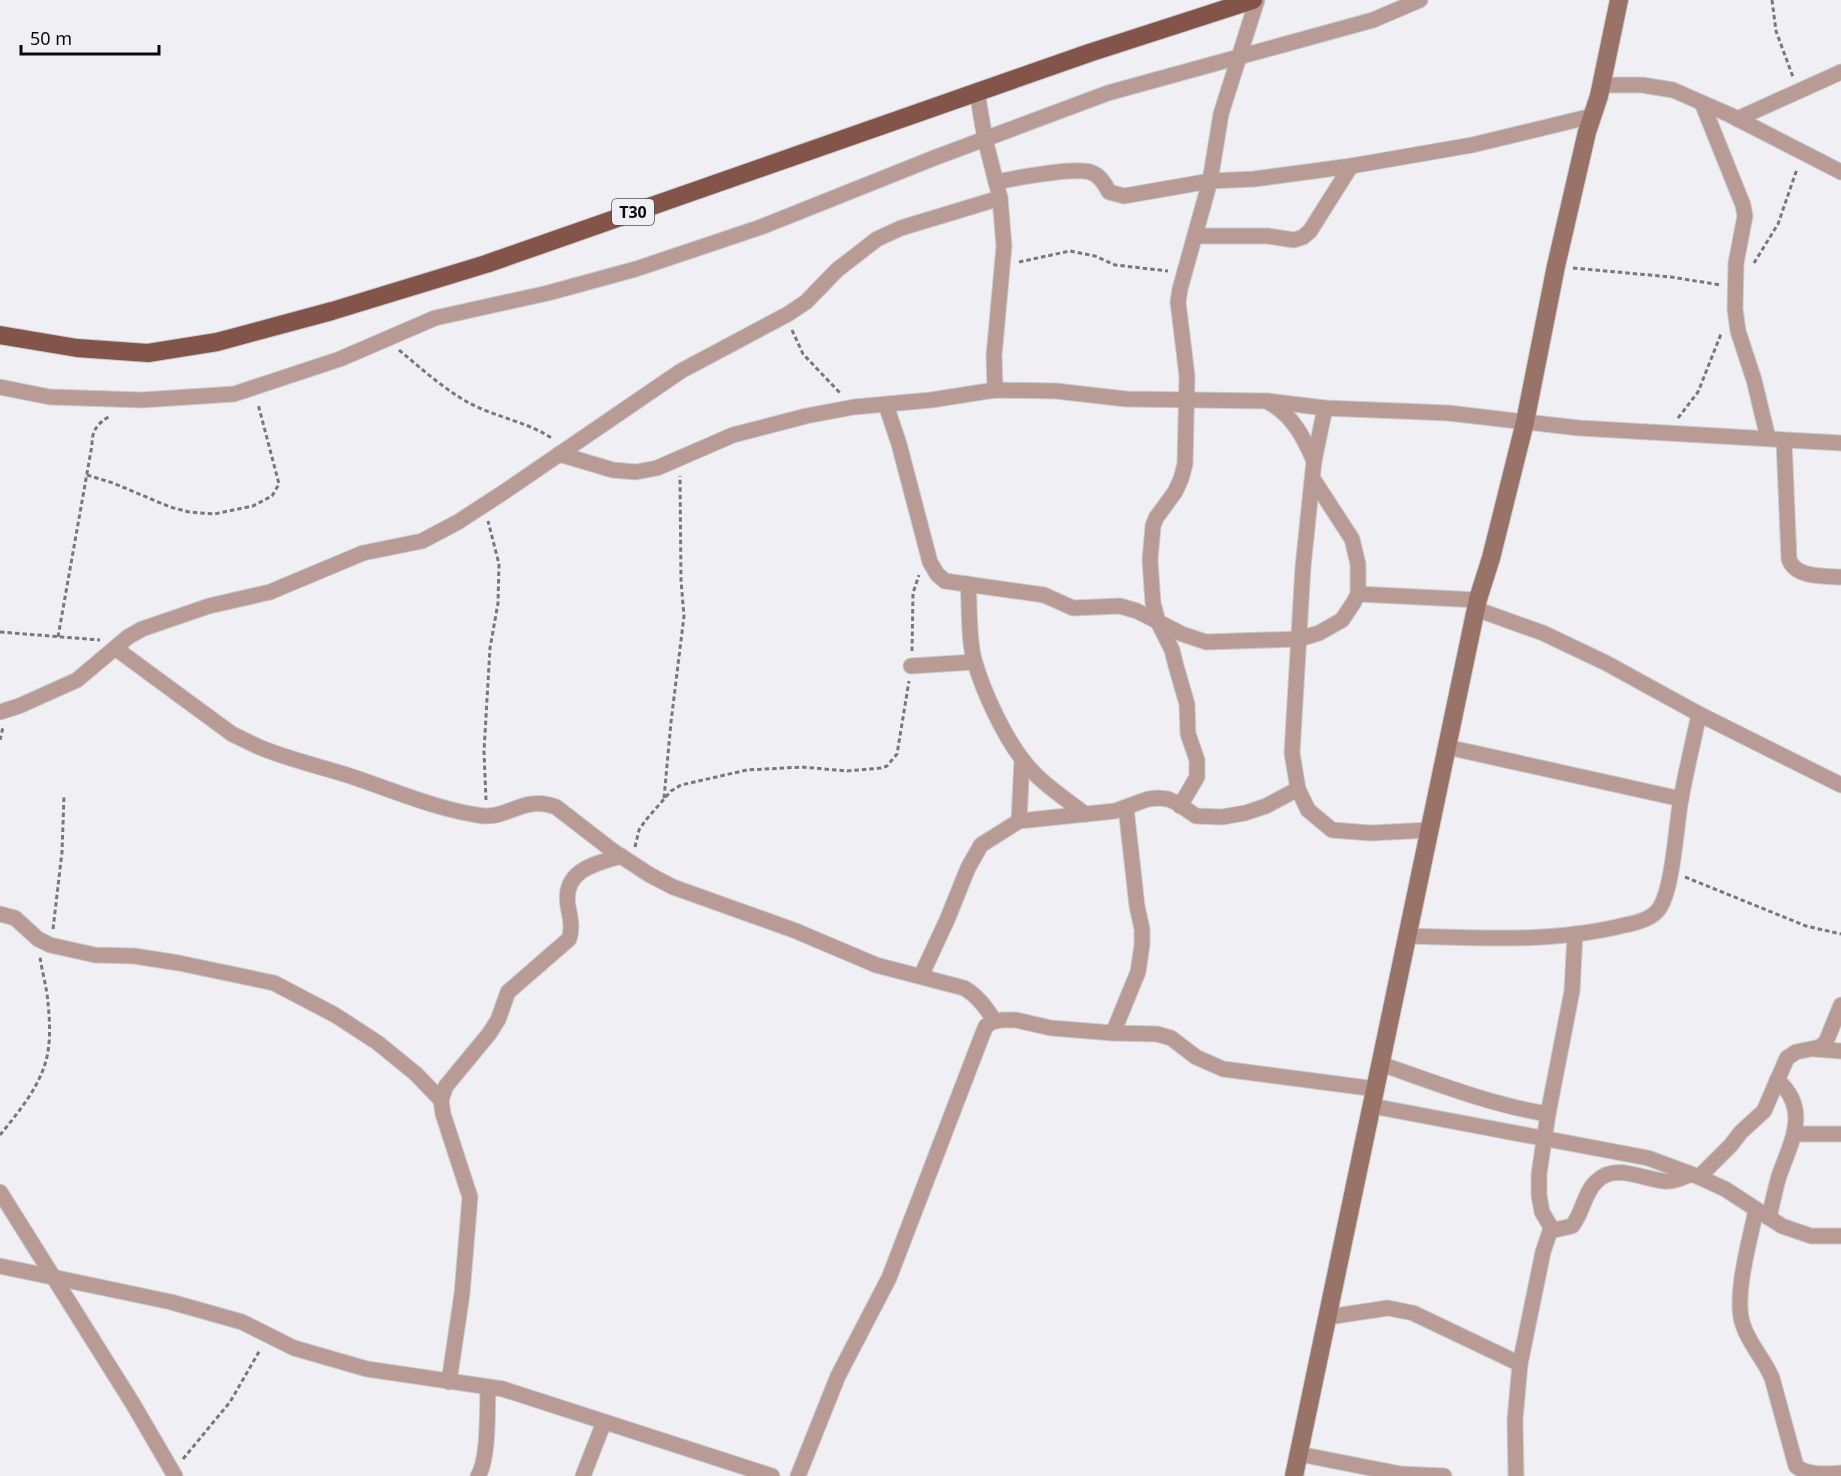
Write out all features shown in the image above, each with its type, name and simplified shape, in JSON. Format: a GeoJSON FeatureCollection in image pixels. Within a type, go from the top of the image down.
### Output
{"type":"FeatureCollection","features":[{"type":"Feature","properties":{"kind":"main road","name":"T30"},"geometry":{"type":"LineString","coordinates":[[0,335],[77,348],[148,353],[217,342],[486,264],[1089,52],[1255,0]]}},
{"type":"Feature","properties":{"kind":"street"},"geometry":{"type":"LineString","coordinates":[[1180,806],[1197,777],[1197,760],[1188,734],[1187,704],[1172,650],[1158,622],[1151,581],[1152,537],[1156,518],[1175,492],[1185,464],[1187,376],[1178,302],[1210,181],[1221,114],[1255,0]]}},
{"type":"Feature","properties":{"kind":"street"},"geometry":{"type":"LineString","coordinates":[[0,387],[50,397],[142,399],[234,394],[340,358],[435,318],[548,293],[636,269],[761,227],[934,158],[1108,93],[1373,20],[1420,0]]}},
{"type":"Feature","properties":{"kind":"street"},"geometry":{"type":"LineString","coordinates":[[1294,1476],[1477,605],[1525,422],[1556,266],[1587,132],[1602,85],[1619,0]]}},
{"type":"Feature","properties":{"kind":"street"},"geometry":{"type":"LineString","coordinates":[[1737,119],[1841,72]]}},
{"type":"Feature","properties":{"kind":"street"},"geometry":{"type":"LineString","coordinates":[[1602,85],[1642,85],[1673,90],[1737,119],[1841,172]]}},
{"type":"Feature","properties":{"kind":"street"},"geometry":{"type":"LineString","coordinates":[[977,92],[985,139],[1000,198],[1004,246],[994,356],[995,390]]}},
{"type":"Feature","properties":{"kind":"street"},"geometry":{"type":"LineString","coordinates":[[1702,102],[1743,205],[1744,216],[1737,250],[1735,309],[1738,331],[1754,380],[1768,438]]}},
{"type":"Feature","properties":{"kind":"street"},"geometry":{"type":"LineString","coordinates":[[996,182],[1034,175],[1089,172],[1103,181],[1109,192],[1124,196],[1210,181],[1254,179],[1472,146],[1592,116]]}},
{"type":"Feature","properties":{"kind":"street"},"geometry":{"type":"LineString","coordinates":[[1195,236],[1268,236],[1294,240],[1303,237],[1310,231],[1351,166]]}},
{"type":"Feature","properties":{"kind":"street"},"geometry":{"type":"LineString","coordinates":[[0,712],[77,680],[142,629],[209,606],[270,592],[363,553],[422,542],[484,505],[681,371],[788,314],[806,302],[837,270],[877,239],[901,228],[1000,198]]}},
{"type":"Feature","properties":{"kind":"street"},"geometry":{"type":"LineString","coordinates":[[563,451],[613,470],[636,472],[657,468],[733,435],[806,416],[854,407],[886,405],[995,390],[1056,391],[1126,399],[1268,401],[1325,408],[1448,413],[1580,428],[1841,443]]}},
{"type":"Feature","properties":{"kind":"street"},"geometry":{"type":"LineString","coordinates":[[1268,401],[1293,422],[1314,461]]}},
{"type":"Feature","properties":{"kind":"street"},"geometry":{"type":"LineString","coordinates":[[886,405],[899,444],[930,562],[937,574],[945,581],[1044,595],[1073,608],[1120,606],[1137,611],[1182,634],[1206,642],[1299,639],[1319,633],[1342,620],[1358,594],[1358,564],[1352,539],[1313,479]]}},
{"type":"Feature","properties":{"kind":"street"},"geometry":{"type":"LineString","coordinates":[[1325,408],[1314,461],[1303,567],[1292,753],[1298,789],[1308,810],[1332,830],[1371,833],[1430,830]]}},
{"type":"Feature","properties":{"kind":"street"},"geometry":{"type":"LineString","coordinates":[[1785,441],[1791,567],[1798,571],[1841,577]]}},
{"type":"Feature","properties":{"kind":"street"},"geometry":{"type":"LineString","coordinates":[[968,584],[974,662],[989,699],[1022,760],[1042,780],[1085,814]]}},
{"type":"Feature","properties":{"kind":"street"},"geometry":{"type":"LineString","coordinates":[[1358,594],[1477,605],[1596,658],[1699,714],[1841,785]]}},
{"type":"Feature","properties":{"kind":"street"},"geometry":{"type":"LineString","coordinates":[[119,645],[232,734],[259,747],[431,804],[486,816],[522,805],[548,804],[556,807],[650,875],[673,887],[796,931],[876,965],[964,988],[973,993],[995,1021]]}},
{"type":"Feature","properties":{"kind":"street"},"geometry":{"type":"LineString","coordinates":[[911,666],[974,662]]}},
{"type":"Feature","properties":{"kind":"street"},"geometry":{"type":"LineString","coordinates":[[1407,936],[1531,939],[1599,932],[1639,922],[1653,914],[1664,899],[1671,871],[1681,799],[1699,714]]}},
{"type":"Feature","properties":{"kind":"street"},"geometry":{"type":"LineString","coordinates":[[1447,747],[1681,799]]}},
{"type":"Feature","properties":{"kind":"street"},"geometry":{"type":"LineString","coordinates":[[1019,821],[1022,760]]}},
{"type":"Feature","properties":{"kind":"street"},"geometry":{"type":"LineString","coordinates":[[921,976],[968,868],[981,845],[1019,821],[1126,808],[1148,799],[1158,798],[1168,799],[1196,816],[1222,817],[1266,806],[1298,789]]}},
{"type":"Feature","properties":{"kind":"street"},"geometry":{"type":"LineString","coordinates":[[1113,1034],[1138,972],[1142,945],[1142,929],[1137,906],[1126,808]]}},
{"type":"Feature","properties":{"kind":"street"},"geometry":{"type":"LineString","coordinates":[[449,1382],[462,1294],[470,1197],[443,1114],[441,1100],[446,1086],[498,1020],[508,992],[569,939],[571,922],[567,899],[568,887],[574,877],[585,868],[626,859]]}},
{"type":"Feature","properties":{"kind":"street"},"geometry":{"type":"LineString","coordinates":[[0,914],[15,918],[44,942],[95,955],[179,963],[274,983],[335,1015],[378,1043],[416,1074],[441,1100]]}},
{"type":"Feature","properties":{"kind":"street"},"geometry":{"type":"LineString","coordinates":[[1552,1229],[1542,1212],[1539,1174],[1572,991],[1575,934]]}},
{"type":"Feature","properties":{"kind":"street"},"geometry":{"type":"LineString","coordinates":[[1814,1049],[1826,1042],[1841,1005]]}},
{"type":"Feature","properties":{"kind":"street"},"geometry":{"type":"LineString","coordinates":[[798,1476],[838,1376],[889,1278],[982,1033],[986,1026],[995,1021],[1016,1020],[1051,1028],[1113,1034],[1157,1034],[1172,1038],[1196,1057],[1223,1070],[1374,1097],[1546,1138],[1648,1158],[1695,1175],[1725,1190],[1782,1226],[1811,1236],[1841,1236]]}},
{"type":"Feature","properties":{"kind":"street"},"geometry":{"type":"LineString","coordinates":[[1552,1229],[1568,1228],[1575,1223],[1595,1182],[1606,1174],[1620,1172],[1665,1181],[1695,1175],[1731,1145],[1741,1132],[1764,1111],[1787,1058],[1796,1052],[1814,1049],[1841,1051]]}},
{"type":"Feature","properties":{"kind":"street"},"geometry":{"type":"LineString","coordinates":[[1381,1064],[1498,1104],[1548,1114]]}},
{"type":"Feature","properties":{"kind":"street"},"geometry":{"type":"LineString","coordinates":[[1777,1080],[1790,1093],[1795,1105],[1795,1134],[1777,1183],[1762,1214],[1739,1302],[1741,1320],[1772,1378],[1793,1459],[1801,1471],[1811,1475],[1841,1473]]}},
{"type":"Feature","properties":{"kind":"street"},"geometry":{"type":"LineString","coordinates":[[1795,1134],[1841,1134]]}},
{"type":"Feature","properties":{"kind":"street"},"geometry":{"type":"LineString","coordinates":[[0,1192],[134,1404],[174,1475]]}},
{"type":"Feature","properties":{"kind":"street"},"geometry":{"type":"LineString","coordinates":[[1516,1476],[1515,1420],[1520,1364],[1543,1252],[1552,1229]]}},
{"type":"Feature","properties":{"kind":"street"},"geometry":{"type":"LineString","coordinates":[[0,1266],[171,1302],[242,1322],[294,1348],[367,1369],[503,1389],[772,1476]]}},
{"type":"Feature","properties":{"kind":"street"},"geometry":{"type":"LineString","coordinates":[[1328,1317],[1388,1308],[1399,1309],[1413,1313],[1520,1364]]}},
{"type":"Feature","properties":{"kind":"street"},"geometry":{"type":"LineString","coordinates":[[478,1476],[481,1471],[485,1444],[488,1388]]}},
{"type":"Feature","properties":{"kind":"street"},"geometry":{"type":"LineString","coordinates":[[583,1476],[604,1422]]}},
{"type":"Feature","properties":{"kind":"street"},"geometry":{"type":"LineString","coordinates":[[1299,1454],[1401,1474],[1444,1476]]}},
{"type":"Feature","properties":{"kind":"path"},"geometry":{"type":"LineString","coordinates":[[1772,0],[1776,31],[1799,92]]}},
{"type":"Feature","properties":{"kind":"path"},"geometry":{"type":"LineString","coordinates":[[1556,266],[1671,277],[1735,288],[1751,269],[1778,224],[1803,153]]}},
{"type":"Feature","properties":{"kind":"path"},"geometry":{"type":"LineString","coordinates":[[1003,266],[1070,251],[1085,253],[1129,268],[1184,273]]}},
{"type":"Feature","properties":{"kind":"path"},"geometry":{"type":"LineString","coordinates":[[1661,433],[1682,414],[1698,392],[1715,346],[1735,309]]}},
{"type":"Feature","properties":{"kind":"path"},"geometry":{"type":"LineString","coordinates":[[788,314],[794,337],[803,354],[854,407]]}},
{"type":"Feature","properties":{"kind":"path"},"geometry":{"type":"LineString","coordinates":[[386,339],[432,378],[474,405],[537,429],[563,451]]}},
{"type":"Feature","properties":{"kind":"path"},"geometry":{"type":"LineString","coordinates":[[87,475],[189,512],[214,514],[253,506],[272,496],[279,484],[253,388]]}},
{"type":"Feature","properties":{"kind":"path"},"geometry":{"type":"LineString","coordinates":[[58,637],[93,430],[102,421],[115,414]]}},
{"type":"Feature","properties":{"kind":"path"},"geometry":{"type":"LineString","coordinates":[[664,798],[684,616],[681,581],[680,459]]}},
{"type":"Feature","properties":{"kind":"path"},"geometry":{"type":"LineString","coordinates":[[484,505],[499,564],[498,603],[490,648],[484,752],[486,816]]}},
{"type":"Feature","properties":{"kind":"path"},"geometry":{"type":"LineString","coordinates":[[626,859],[645,820],[671,791],[681,785],[747,770],[802,767],[847,771],[887,766],[897,754],[911,666],[913,592],[919,574],[930,562]]}},
{"type":"Feature","properties":{"kind":"path"},"geometry":{"type":"LineString","coordinates":[[0,632],[119,645]]}},
{"type":"Feature","properties":{"kind":"path"},"geometry":{"type":"LineString","coordinates":[[0,1135],[33,1089],[46,1063],[49,1034],[48,1001],[42,979],[44,942],[62,852],[64,796]]}},
{"type":"Feature","properties":{"kind":"path"},"geometry":{"type":"LineString","coordinates":[[1671,871],[1806,926],[1841,934]]}},
{"type":"Feature","properties":{"kind":"path"},"geometry":{"type":"LineString","coordinates":[[174,1475],[183,1458],[230,1402],[268,1335]]}}]}
